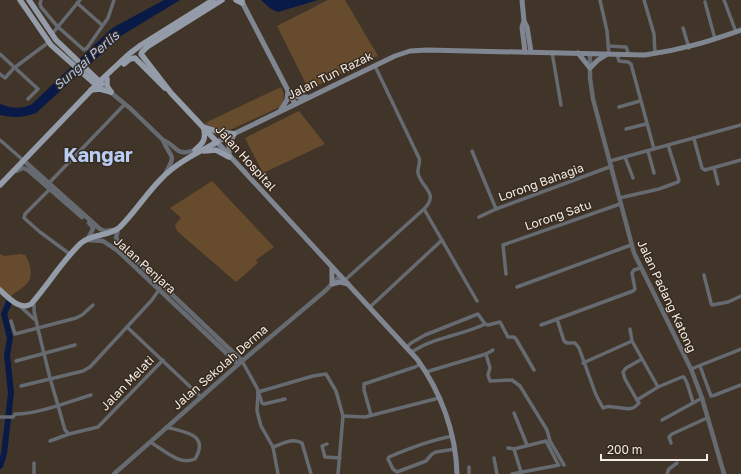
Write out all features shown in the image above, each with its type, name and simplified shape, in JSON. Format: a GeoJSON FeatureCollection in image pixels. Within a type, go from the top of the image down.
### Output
{"type":"FeatureCollection","features":[{"type":"Feature","properties":{"kind":"main road"},"geometry":{"type":"LineString","coordinates":[[0,185],[91,90],[130,58],[139,57],[157,37],[213,0]]}},
{"type":"Feature","properties":{"kind":"main road"},"geometry":{"type":"LineString","coordinates":[[111,92],[107,83],[107,77],[136,48],[222,0],[225,0]]}},
{"type":"Feature","properties":{"kind":"main road"},"geometry":{"type":"LineString","coordinates":[[236,0],[242,1],[295,104]]}},
{"type":"Feature","properties":{"kind":"main road"},"geometry":{"type":"LineString","coordinates":[[522,0],[524,21],[522,27],[528,52]]}},
{"type":"Feature","properties":{"kind":"main road"},"geometry":{"type":"LineString","coordinates":[[26,1],[52,34],[71,53],[73,60]]}},
{"type":"Feature","properties":{"kind":"main road"},"geometry":{"type":"LineString","coordinates":[[26,1],[49,42],[73,60],[99,84]]}},
{"type":"Feature","properties":{"kind":"main road","name":"Jalan Tun Razak"},"geometry":{"type":"LineString","coordinates":[[118,229],[162,178],[180,163],[198,151],[395,56],[416,50],[629,55],[688,48],[738,31]]}},
{"type":"Feature","properties":{"kind":"main road"},"geometry":{"type":"LineString","coordinates":[[136,48],[139,57]]}},
{"type":"Feature","properties":{"kind":"main road"},"geometry":{"type":"LineString","coordinates":[[578,53],[590,68],[598,60],[609,54]]}},
{"type":"Feature","properties":{"kind":"main road"},"geometry":{"type":"LineString","coordinates":[[128,55],[139,57]]}},
{"type":"Feature","properties":{"kind":"main road","name":"Jalan Hospital"},"geometry":{"type":"LineString","coordinates":[[139,57],[157,81],[171,93],[204,127],[229,156],[412,352],[426,372],[448,420],[453,436],[457,474]]}},
{"type":"Feature","properties":{"kind":"main road"},"geometry":{"type":"LineString","coordinates":[[88,73],[107,77]]}},
{"type":"Feature","properties":{"kind":"main road"},"geometry":{"type":"LineString","coordinates":[[91,90],[100,89],[111,92]]}},
{"type":"Feature","properties":{"kind":"main road"},"geometry":{"type":"LineString","coordinates":[[288,90],[298,97],[312,96]]}},
{"type":"Feature","properties":{"kind":"main road"},"geometry":{"type":"LineString","coordinates":[[280,111],[287,100],[288,90]]}},
{"type":"Feature","properties":{"kind":"main road"},"geometry":{"type":"LineString","coordinates":[[198,151],[212,150],[229,156],[229,146],[234,134],[204,127]]}},
{"type":"Feature","properties":{"kind":"main road"},"geometry":{"type":"LineString","coordinates":[[198,151],[206,136],[204,127]]}},
{"type":"Feature","properties":{"kind":"main road"},"geometry":{"type":"LineString","coordinates":[[0,290],[21,307],[28,306],[34,301],[57,271],[82,243],[118,229]]}},
{"type":"Feature","properties":{"kind":"main road"},"geometry":{"type":"LineString","coordinates":[[332,267],[332,284],[340,282],[349,285]]}},
{"type":"Feature","properties":{"kind":"street"},"geometry":{"type":"LineString","coordinates":[[41,0],[41,7],[57,26],[82,49],[86,49],[108,18],[114,0]]}},
{"type":"Feature","properties":{"kind":"street"},"geometry":{"type":"LineString","coordinates":[[600,0],[609,54]]}},
{"type":"Feature","properties":{"kind":"street"},"geometry":{"type":"LineString","coordinates":[[644,0],[654,34],[655,53]]}},
{"type":"Feature","properties":{"kind":"street"},"geometry":{"type":"LineString","coordinates":[[724,0],[738,31]]}},
{"type":"Feature","properties":{"kind":"street"},"geometry":{"type":"LineString","coordinates":[[52,34],[78,2],[102,25]]}},
{"type":"Feature","properties":{"kind":"street"},"geometry":{"type":"LineString","coordinates":[[705,2],[715,39]]}},
{"type":"Feature","properties":{"kind":"street"},"geometry":{"type":"LineString","coordinates":[[683,28],[688,48]]}},
{"type":"Feature","properties":{"kind":"street"},"geometry":{"type":"LineString","coordinates":[[0,74],[5,78],[14,68],[49,42]]}},
{"type":"Feature","properties":{"kind":"street"},"geometry":{"type":"LineString","coordinates":[[71,53],[78,46]]}},
{"type":"Feature","properties":{"kind":"street"},"geometry":{"type":"LineString","coordinates":[[608,46],[626,47],[629,55]]}},
{"type":"Feature","properties":{"kind":"street"},"geometry":{"type":"LineString","coordinates":[[552,52],[561,105]]}},
{"type":"Feature","properties":{"kind":"street"},"geometry":{"type":"LineString","coordinates":[[0,54],[38,89],[28,99]]}},
{"type":"Feature","properties":{"kind":"street","name":"Jalan Padang Katong"},"geometry":{"type":"LineString","coordinates":[[590,54],[590,78],[593,98],[612,166],[631,245],[640,268],[691,369],[702,398],[724,474]]}},
{"type":"Feature","properties":{"kind":"street"},"geometry":{"type":"LineString","coordinates":[[617,54],[617,60],[631,64],[654,149]]}},
{"type":"Feature","properties":{"kind":"street"},"geometry":{"type":"LineString","coordinates":[[345,280],[424,208],[431,198],[418,174],[419,158],[375,66]]}},
{"type":"Feature","properties":{"kind":"street"},"geometry":{"type":"LineString","coordinates":[[99,84],[125,104],[163,140],[177,151],[198,151]]}},
{"type":"Feature","properties":{"kind":"street"},"geometry":{"type":"LineString","coordinates":[[619,107],[640,101]]}},
{"type":"Feature","properties":{"kind":"street"},"geometry":{"type":"LineString","coordinates":[[49,183],[125,104]]}},
{"type":"Feature","properties":{"kind":"street"},"geometry":{"type":"LineString","coordinates":[[626,129],[646,124]]}},
{"type":"Feature","properties":{"kind":"street"},"geometry":{"type":"LineString","coordinates":[[610,160],[626,157],[741,125]]}},
{"type":"Feature","properties":{"kind":"street"},"geometry":{"type":"LineString","coordinates":[[694,138],[703,169],[707,170],[741,160]]}},
{"type":"Feature","properties":{"kind":"street"},"geometry":{"type":"LineString","coordinates":[[0,140],[23,160]]}},
{"type":"Feature","properties":{"kind":"street"},"geometry":{"type":"LineString","coordinates":[[162,178],[172,160],[171,153],[163,140]]}},
{"type":"Feature","properties":{"kind":"street"},"geometry":{"type":"LineString","coordinates":[[619,198],[664,188],[678,182],[679,180],[668,145]]}},
{"type":"Feature","properties":{"kind":"street"},"geometry":{"type":"LineString","coordinates":[[648,150],[654,173]]}},
{"type":"Feature","properties":{"kind":"street"},"geometry":{"type":"LineString","coordinates":[[472,151],[496,209]]}},
{"type":"Feature","properties":{"kind":"street"},"geometry":{"type":"LineString","coordinates":[[626,157],[633,178]]}},
{"type":"Feature","properties":{"kind":"street","name":"Jalan Penjara"},"geometry":{"type":"LineString","coordinates":[[23,160],[100,229],[105,231],[118,229]]}},
{"type":"Feature","properties":{"kind":"street","name":"Lorong Bahagia"},"geometry":{"type":"LineString","coordinates":[[479,217],[496,209],[612,166]]}},
{"type":"Feature","properties":{"kind":"street"},"geometry":{"type":"LineString","coordinates":[[11,174],[23,168],[28,170],[50,189],[92,226],[92,231],[87,240]]}},
{"type":"Feature","properties":{"kind":"street"},"geometry":{"type":"LineString","coordinates":[[714,168],[718,184]]}},
{"type":"Feature","properties":{"kind":"street"},"geometry":{"type":"LineString","coordinates":[[50,189],[25,214],[24,218],[71,255]]}},
{"type":"Feature","properties":{"kind":"street","name":"Lorong Satu"},"geometry":{"type":"LineString","coordinates":[[506,274],[503,245],[620,204]]}},
{"type":"Feature","properties":{"kind":"street"},"geometry":{"type":"LineString","coordinates":[[424,208],[477,301]]}},
{"type":"Feature","properties":{"kind":"street"},"geometry":{"type":"LineString","coordinates":[[118,229],[116,238],[118,243],[162,284],[241,363],[257,388],[262,402],[264,404],[285,399]]}},
{"type":"Feature","properties":{"kind":"street","name":"Jalan Penjara"},"geometry":{"type":"LineString","coordinates":[[87,240],[99,240],[118,251],[159,290],[241,363]]}},
{"type":"Feature","properties":{"kind":"street"},"geometry":{"type":"LineString","coordinates":[[370,307],[442,240]]}},
{"type":"Feature","properties":{"kind":"street"},"geometry":{"type":"LineString","coordinates":[[517,287],[631,245]]}},
{"type":"Feature","properties":{"kind":"street"},"geometry":{"type":"LineString","coordinates":[[540,325],[633,291],[635,289],[632,273],[634,270],[640,268]]}},
{"type":"Feature","properties":{"kind":"street"},"geometry":{"type":"LineString","coordinates":[[704,275],[710,303],[712,305],[728,302],[741,296]]}},
{"type":"Feature","properties":{"kind":"street","name":"Jalan Sekolah Derma"},"geometry":{"type":"LineString","coordinates":[[116,473],[166,427],[340,276]]}},
{"type":"Feature","properties":{"kind":"street"},"geometry":{"type":"LineString","coordinates":[[21,386],[90,367],[151,301],[162,284]]}},
{"type":"Feature","properties":{"kind":"street"},"geometry":{"type":"LineString","coordinates":[[34,301],[35,320],[50,378],[65,430],[69,434],[50,441]]}},
{"type":"Feature","properties":{"kind":"street"},"geometry":{"type":"LineString","coordinates":[[11,321],[15,334],[38,329],[79,316],[93,305]]}},
{"type":"Feature","properties":{"kind":"street"},"geometry":{"type":"LineString","coordinates":[[21,307],[35,320]]}},
{"type":"Feature","properties":{"kind":"street"},"geometry":{"type":"LineString","coordinates":[[407,347],[425,335],[477,314],[485,324]]}},
{"type":"Feature","properties":{"kind":"street"},"geometry":{"type":"LineString","coordinates":[[557,319],[564,341],[576,344],[579,348],[583,363],[596,396],[603,408],[612,406],[624,410],[631,409],[639,404],[623,373],[626,368],[642,359]]}},
{"type":"Feature","properties":{"kind":"street"},"geometry":{"type":"LineString","coordinates":[[412,352],[433,342],[467,332],[485,324],[489,325],[500,322],[508,337],[514,337],[516,339],[534,370]]}},
{"type":"Feature","properties":{"kind":"street"},"geometry":{"type":"LineString","coordinates":[[128,327],[201,397]]}},
{"type":"Feature","properties":{"kind":"street"},"geometry":{"type":"LineString","coordinates":[[630,329],[632,341],[658,387]]}},
{"type":"Feature","properties":{"kind":"street"},"geometry":{"type":"LineString","coordinates":[[583,363],[632,341]]}},
{"type":"Feature","properties":{"kind":"street"},"geometry":{"type":"LineString","coordinates":[[16,361],[75,345]]}},
{"type":"Feature","properties":{"kind":"street"},"geometry":{"type":"LineString","coordinates":[[691,369],[741,349]]}},
{"type":"Feature","properties":{"kind":"street"},"geometry":{"type":"LineString","coordinates":[[426,372],[486,354],[493,350]]}},
{"type":"Feature","properties":{"kind":"street"},"geometry":{"type":"LineString","coordinates":[[486,354],[490,368],[488,375],[490,380],[512,380],[520,386],[547,430],[550,441],[564,465],[558,464],[512,474]]}},
{"type":"Feature","properties":{"kind":"street","name":"Jalan Melati"},"geometry":{"type":"LineString","coordinates":[[69,434],[98,427],[163,360]]}},
{"type":"Feature","properties":{"kind":"street"},"geometry":{"type":"LineString","coordinates":[[371,415],[364,390],[364,384],[421,364]]}},
{"type":"Feature","properties":{"kind":"street"},"geometry":{"type":"LineString","coordinates":[[700,366],[711,396],[741,386]]}},
{"type":"Feature","properties":{"kind":"street"},"geometry":{"type":"LineString","coordinates":[[258,392],[324,373],[327,375],[336,390],[343,416],[338,474]]}},
{"type":"Feature","properties":{"kind":"street"},"geometry":{"type":"LineString","coordinates":[[637,400],[658,387],[680,377],[684,378],[687,383],[693,402]]}},
{"type":"Feature","properties":{"kind":"street"},"geometry":{"type":"LineString","coordinates":[[258,392],[257,411],[261,426],[273,447],[278,474]]}},
{"type":"Feature","properties":{"kind":"street"},"geometry":{"type":"LineString","coordinates":[[0,417],[10,417],[15,414],[26,413],[58,405],[91,395]]}},
{"type":"Feature","properties":{"kind":"street"},"geometry":{"type":"LineString","coordinates":[[343,416],[360,417],[371,415],[439,398]]}},
{"type":"Feature","properties":{"kind":"street"},"geometry":{"type":"LineString","coordinates":[[662,420],[702,398]]}},
{"type":"Feature","properties":{"kind":"street"},"geometry":{"type":"LineString","coordinates":[[514,413],[527,445]]}},
{"type":"Feature","properties":{"kind":"street"},"geometry":{"type":"LineString","coordinates":[[671,443],[669,437],[672,434],[707,418]]}},
{"type":"Feature","properties":{"kind":"street"},"geometry":{"type":"LineString","coordinates":[[150,442],[178,459],[195,459],[200,449],[199,439],[196,436],[166,427]]}},
{"type":"Feature","properties":{"kind":"street"},"geometry":{"type":"LineString","coordinates":[[453,436],[435,439],[419,444],[389,457],[388,459],[392,469],[397,472],[426,461],[434,453],[455,449]]}},
{"type":"Feature","properties":{"kind":"street"},"geometry":{"type":"LineString","coordinates":[[273,447],[293,440],[302,443],[311,474]]}},
{"type":"Feature","properties":{"kind":"street"},"geometry":{"type":"LineString","coordinates":[[508,448],[514,449],[546,442],[558,464]]}},
{"type":"Feature","properties":{"kind":"street"},"geometry":{"type":"LineString","coordinates":[[327,444],[322,446],[326,457],[340,458]]}},
{"type":"Feature","properties":{"kind":"street"},"geometry":{"type":"LineString","coordinates":[[514,449],[521,472]]}},
{"type":"Feature","properties":{"kind":"street"},"geometry":{"type":"LineString","coordinates":[[494,458],[497,474]]}},
{"type":"Feature","properties":{"kind":"street"},"geometry":{"type":"LineString","coordinates":[[34,463],[34,474]]}},
{"type":"Feature","properties":{"kind":"street"},"geometry":{"type":"LineString","coordinates":[[666,474],[669,469],[677,463]]}},
{"type":"Feature","properties":{"kind":"street"},"geometry":{"type":"LineString","coordinates":[[469,467],[469,474]]}},
{"type":"Feature","properties":{"kind":"shaded area"},"geometry":{"type":"Polygon","coordinates":[[[328,0],[345,0],[378,56],[309,90],[277,26],[328,0]]]}},
{"type":"Feature","properties":{"kind":"shaded area"},"geometry":{"type":"Polygon","coordinates":[[[281,87],[284,97],[280,107],[229,130],[218,129],[205,123],[281,87]]]}},
{"type":"Feature","properties":{"kind":"shaded area"},"geometry":{"type":"Polygon","coordinates":[[[299,111],[325,144],[263,173],[245,138],[299,111]]]}},
{"type":"Feature","properties":{"kind":"shaded area"},"geometry":{"type":"Polygon","coordinates":[[[212,181],[274,247],[256,260],[258,263],[236,282],[177,231],[175,225],[181,218],[170,208],[212,181]]]}},
{"type":"Feature","properties":{"kind":"shaded area"},"geometry":{"type":"Polygon","coordinates":[[[0,254],[4,256],[20,254],[25,255],[28,259],[31,273],[29,281],[11,296],[0,287],[0,254]]]}},
{"type":"Feature","properties":{"kind":"water","name":"Sungai Perlis"},"geometry":{"type":"Polygon","coordinates":[[[164,0],[180,0],[116,39],[36,113],[18,117],[0,115],[0,104],[16,108],[32,104],[114,27],[164,0]]]}},
{"type":"Feature","properties":{"kind":"water"},"geometry":{"type":"Polygon","coordinates":[[[261,0],[318,0],[278,12],[271,9],[261,0]]]}},
{"type":"Feature","properties":{"kind":"waterway"},"geometry":{"type":"LineString","coordinates":[[0,466],[4,454],[11,393],[7,355],[10,338],[4,314],[9,302]]}},
{"type":"Feature","properties":{"kind":"district","name":"Kangar"},"geometry":{"type":"Point","coordinates":[98,154]}}]}
